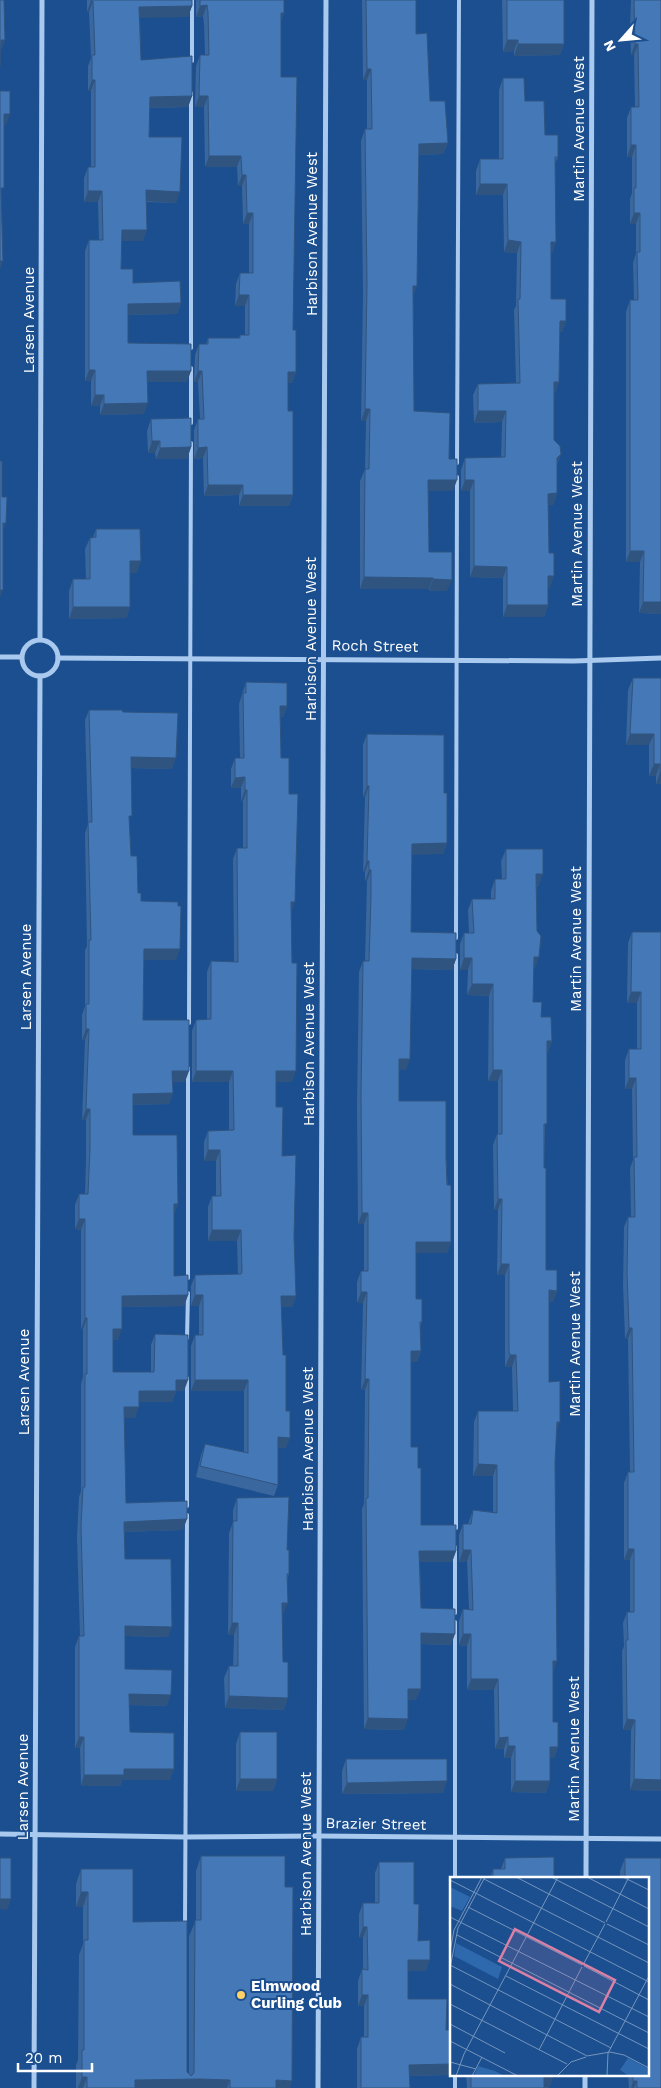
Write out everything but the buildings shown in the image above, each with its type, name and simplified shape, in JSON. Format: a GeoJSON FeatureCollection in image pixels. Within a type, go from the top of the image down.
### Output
{"type":"FeatureCollection","features":[{"type":"Feature","properties":{"kind":"street","name":"Larsen Avenue"},"geometry":{"type":"LineString","coordinates":[[40,639],[42,0]]}},
{"type":"Feature","properties":{"kind":"street","name":"Harbison Avenue West"},"geometry":{"type":"LineString","coordinates":[[318,2088],[326,0]]}},
{"type":"Feature","properties":{"kind":"street","name":"Martin Avenue West"},"geometry":{"type":"LineString","coordinates":[[586,1877],[592,0]]}},
{"type":"Feature","properties":{"kind":"street"},"geometry":{"type":"LineString","coordinates":[[40,639],[48,641],[54,646],[58,658],[54,669],[48,674],[40,676],[28,672],[23,665],[21,657],[23,649],[28,643],[40,639]]}},
{"type":"Feature","properties":{"kind":"street"},"geometry":{"type":"LineString","coordinates":[[0,657],[21,657]]}},
{"type":"Feature","properties":{"kind":"street","name":"Roch Street"},"geometry":{"type":"LineString","coordinates":[[58,658],[589,661],[661,658]]}},
{"type":"Feature","properties":{"kind":"street","name":"Larsen Avenue"},"geometry":{"type":"LineString","coordinates":[[34,2088],[40,676]]}},
{"type":"Feature","properties":{"kind":"street","name":"Brazier Street"},"geometry":{"type":"LineString","coordinates":[[0,1834],[186,1837],[319,1836],[661,1839]]}},
{"type":"Feature","properties":{"kind":"lane"},"geometry":{"type":"LineString","coordinates":[[192,0],[192,69]]}},
{"type":"Feature","properties":{"kind":"lane"},"geometry":{"type":"LineString","coordinates":[[456,1532],[456,660],[459,0]]}},
{"type":"Feature","properties":{"kind":"lane"},"geometry":{"type":"LineString","coordinates":[[191,355],[192,89]]}},
{"type":"Feature","properties":{"kind":"lane"},"geometry":{"type":"LineString","coordinates":[[191,365],[191,424]]}},
{"type":"Feature","properties":{"kind":"lane"},"geometry":{"type":"LineString","coordinates":[[189,1024],[191,434]]}},
{"type":"Feature","properties":{"kind":"lane"},"geometry":{"type":"LineString","coordinates":[[187,1342],[188,1064]]}},
{"type":"Feature","properties":{"kind":"lane"},"geometry":{"type":"LineString","coordinates":[[185,1933],[187,1372]]}},
{"type":"Feature","properties":{"kind":"lane"},"geometry":{"type":"LineString","coordinates":[[455,1877],[456,1542]]}},
{"type":"Feature","properties":{"kind":"place","name":"Elmwood Curling Club"},"geometry":{"type":"Point","coordinates":[241,1995]}}]}
